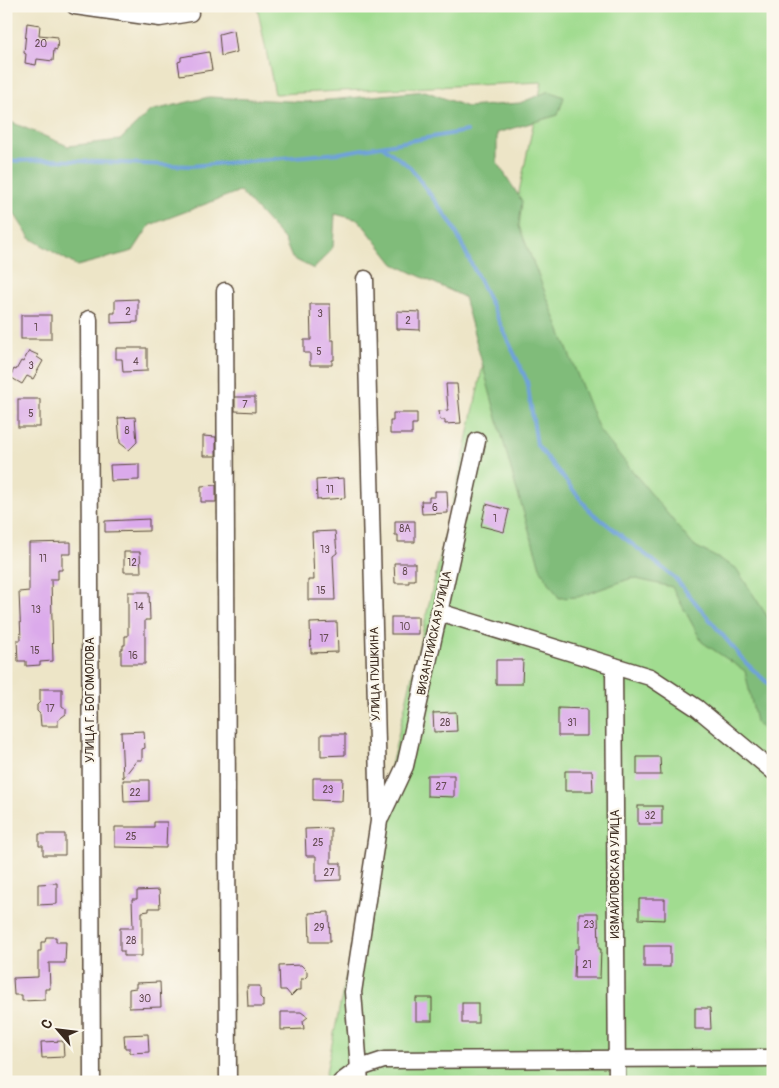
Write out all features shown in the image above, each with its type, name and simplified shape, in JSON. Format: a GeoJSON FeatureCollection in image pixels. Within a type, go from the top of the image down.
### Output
{"type":"FeatureCollection","features":[{"type":"Feature","properties":{"kind":"street"},"geometry":{"type":"LineString","coordinates":[[75,6],[160,18],[190,10]]}},
{"type":"Feature","properties":{"kind":"street","name":"УЛИЦА ПУШКИНА"},"geometry":{"type":"LineString","coordinates":[[360,1075],[353,992],[379,821],[365,279]]}},
{"type":"Feature","properties":{"kind":"street"},"geometry":{"type":"LineString","coordinates":[[225,291],[228,1082]]}},
{"type":"Feature","properties":{"kind":"street","name":"УЛИЦА Г. БОГОМОЛОВА"},"geometry":{"type":"LineString","coordinates":[[89,319],[92,1082]]}},
{"type":"Feature","properties":{"kind":"street","name":"ВИЗАНТИЙСКАЯ УЛИЦА"},"geometry":{"type":"LineString","coordinates":[[379,821],[405,766],[477,441]]}},
{"type":"Feature","properties":{"kind":"street"},"geometry":{"type":"LineString","coordinates":[[439,612],[650,677],[697,708],[773,771]]}},
{"type":"Feature","properties":{"kind":"street","name":"ИЗМАЙЛОВСКАЯ УЛИЦА"},"geometry":{"type":"LineString","coordinates":[[614,666],[617,1082]]}},
{"type":"Feature","properties":{"kind":"street"},"geometry":{"type":"LineString","coordinates":[[341,1082],[360,1075],[384,1060],[773,1058]]}},
{"type":"Feature","properties":{"kind":"green space"},"geometry":{"type":"Polygon","coordinates":[[[257,6],[773,6],[773,1082],[324,1082],[378,822],[467,441],[542,82],[275,94],[257,6]]]}},
{"type":"Feature","properties":{"kind":"green space"},"geometry":{"type":"Polygon","coordinates":[[[425,91],[467,107],[520,103],[549,91],[564,97],[558,115],[497,133],[497,162],[522,201],[519,226],[599,430],[693,545],[736,568],[769,619],[773,621],[773,741],[756,722],[745,671],[702,642],[672,587],[632,578],[578,597],[559,598],[541,570],[515,484],[464,297],[394,264],[359,220],[335,214],[333,247],[314,269],[292,258],[284,239],[240,191],[150,225],[133,251],[77,266],[30,238],[6,201],[6,120],[68,146],[120,140],[150,111],[209,97],[307,102],[425,91]]]}},
{"type":"Feature","properties":{"kind":"building"},"geometry":{"type":"Polygon","coordinates":[[[27,23],[40,25],[39,35],[58,37],[57,50],[54,49],[53,61],[37,59],[36,65],[25,63],[27,23]]]}},
{"type":"Feature","properties":{"kind":"building"},"geometry":{"type":"Polygon","coordinates":[[[234,30],[237,52],[221,56],[219,34],[234,30]]]}},
{"type":"Feature","properties":{"kind":"building"},"geometry":{"type":"Polygon","coordinates":[[[209,52],[212,70],[180,75],[178,62],[181,61],[181,57],[209,52]]]}},
{"type":"Feature","properties":{"kind":"building"},"geometry":{"type":"Polygon","coordinates":[[[138,299],[138,322],[111,323],[111,313],[115,313],[115,300],[138,299]]]}},
{"type":"Feature","properties":{"kind":"building"},"geometry":{"type":"Polygon","coordinates":[[[310,304],[330,304],[331,340],[334,340],[334,360],[332,360],[332,365],[310,365],[310,353],[304,353],[304,340],[311,340],[310,304]]]}},
{"type":"Feature","properties":{"kind":"building"},"geometry":{"type":"Polygon","coordinates":[[[397,311],[420,312],[420,330],[397,329],[397,311]]]}},
{"type":"Feature","properties":{"kind":"building"},"geometry":{"type":"Polygon","coordinates":[[[21,315],[51,315],[51,339],[21,339],[21,315]]]}},
{"type":"Feature","properties":{"kind":"building"},"geometry":{"type":"Polygon","coordinates":[[[116,348],[147,348],[147,371],[123,372],[122,359],[116,359],[116,348]]]}},
{"type":"Feature","properties":{"kind":"building"},"geometry":{"type":"Polygon","coordinates":[[[29,351],[38,355],[37,357],[43,361],[33,379],[27,376],[22,384],[10,377],[14,369],[16,370],[21,361],[23,362],[29,351]]]}},
{"type":"Feature","properties":{"kind":"building"},"geometry":{"type":"Polygon","coordinates":[[[446,384],[457,384],[461,423],[445,424],[445,420],[440,420],[439,411],[448,410],[446,384]]]}},
{"type":"Feature","properties":{"kind":"building"},"geometry":{"type":"Polygon","coordinates":[[[235,397],[255,397],[255,412],[235,411],[235,397]]]}},
{"type":"Feature","properties":{"kind":"building"},"geometry":{"type":"Polygon","coordinates":[[[18,399],[40,399],[40,427],[18,427],[18,399]]]}},
{"type":"Feature","properties":{"kind":"building"},"geometry":{"type":"Polygon","coordinates":[[[393,413],[417,413],[417,424],[412,424],[412,434],[390,434],[390,421],[393,421],[393,413]]]}},
{"type":"Feature","properties":{"kind":"building"},"geometry":{"type":"Polygon","coordinates":[[[135,417],[137,442],[129,450],[120,443],[118,418],[135,417]]]}},
{"type":"Feature","properties":{"kind":"building"},"geometry":{"type":"Polygon","coordinates":[[[203,436],[216,437],[216,456],[203,456],[203,436]]]}},
{"type":"Feature","properties":{"kind":"building"},"geometry":{"type":"Polygon","coordinates":[[[139,464],[139,480],[111,481],[110,465],[139,464]]]}},
{"type":"Feature","properties":{"kind":"building"},"geometry":{"type":"Polygon","coordinates":[[[344,478],[345,498],[317,500],[316,480],[344,478]]]}},
{"type":"Feature","properties":{"kind":"building"},"geometry":{"type":"Polygon","coordinates":[[[216,485],[216,502],[201,502],[201,486],[216,485]]]}},
{"type":"Feature","properties":{"kind":"building"},"geometry":{"type":"Polygon","coordinates":[[[435,491],[447,491],[448,513],[422,514],[421,501],[429,501],[429,497],[435,497],[435,491]]]}},
{"type":"Feature","properties":{"kind":"building"},"geometry":{"type":"Polygon","coordinates":[[[486,504],[509,510],[504,532],[481,526],[486,504]]]}},
{"type":"Feature","properties":{"kind":"building"},"geometry":{"type":"Polygon","coordinates":[[[149,519],[149,531],[105,532],[105,521],[149,519]]]}},
{"type":"Feature","properties":{"kind":"building"},"geometry":{"type":"Polygon","coordinates":[[[395,521],[415,521],[415,542],[398,542],[398,535],[395,535],[395,521]]]}},
{"type":"Feature","properties":{"kind":"building"},"geometry":{"type":"Polygon","coordinates":[[[335,531],[337,553],[333,556],[335,600],[308,600],[308,580],[314,580],[312,532],[335,531]]]}},
{"type":"Feature","properties":{"kind":"building"},"geometry":{"type":"Polygon","coordinates":[[[71,542],[71,554],[62,554],[62,570],[58,570],[58,579],[51,579],[53,661],[40,662],[40,665],[26,666],[26,661],[18,661],[17,640],[21,640],[19,592],[29,591],[29,543],[71,542]]]}},
{"type":"Feature","properties":{"kind":"building"},"geometry":{"type":"Polygon","coordinates":[[[124,552],[140,552],[141,572],[124,572],[124,552]]]}},
{"type":"Feature","properties":{"kind":"building"},"geometry":{"type":"Polygon","coordinates":[[[394,563],[415,563],[415,580],[409,580],[409,583],[395,583],[394,563]]]}},
{"type":"Feature","properties":{"kind":"building"},"geometry":{"type":"Polygon","coordinates":[[[128,592],[149,592],[150,620],[145,620],[145,664],[121,664],[121,649],[125,645],[125,636],[128,636],[128,592]]]}},
{"type":"Feature","properties":{"kind":"building"},"geometry":{"type":"Polygon","coordinates":[[[391,617],[418,617],[418,634],[391,634],[391,617]]]}},
{"type":"Feature","properties":{"kind":"building"},"geometry":{"type":"Polygon","coordinates":[[[337,622],[338,652],[311,653],[310,623],[337,622]]]}},
{"type":"Feature","properties":{"kind":"building"},"geometry":{"type":"Polygon","coordinates":[[[496,660],[523,660],[522,684],[496,684],[496,660]]]}},
{"type":"Feature","properties":{"kind":"building"},"geometry":{"type":"Polygon","coordinates":[[[40,689],[62,689],[62,706],[66,709],[66,714],[58,720],[58,726],[41,726],[40,714],[37,711],[37,705],[40,702],[40,689]]]}},
{"type":"Feature","properties":{"kind":"building"},"geometry":{"type":"Polygon","coordinates":[[[558,708],[587,709],[587,736],[558,736],[558,708]]]}},
{"type":"Feature","properties":{"kind":"building"},"geometry":{"type":"Polygon","coordinates":[[[456,712],[457,731],[434,732],[433,713],[456,712]]]}},
{"type":"Feature","properties":{"kind":"building"},"geometry":{"type":"Polygon","coordinates":[[[144,731],[145,748],[142,749],[142,760],[137,760],[123,778],[121,732],[144,731]]]}},
{"type":"Feature","properties":{"kind":"building"},"geometry":{"type":"Polygon","coordinates":[[[321,734],[345,734],[345,755],[321,756],[321,734]]]}},
{"type":"Feature","properties":{"kind":"building"},"geometry":{"type":"Polygon","coordinates":[[[637,757],[660,757],[661,775],[637,775],[637,757]]]}},
{"type":"Feature","properties":{"kind":"building"},"geometry":{"type":"Polygon","coordinates":[[[565,771],[592,771],[593,791],[565,791],[565,771]]]}},
{"type":"Feature","properties":{"kind":"building"},"geometry":{"type":"Polygon","coordinates":[[[427,775],[454,775],[454,797],[427,796],[427,775]]]}},
{"type":"Feature","properties":{"kind":"building"},"geometry":{"type":"Polygon","coordinates":[[[313,778],[343,778],[342,801],[313,800],[313,778]]]}},
{"type":"Feature","properties":{"kind":"building"},"geometry":{"type":"Polygon","coordinates":[[[123,780],[149,780],[149,801],[124,802],[123,780]]]}},
{"type":"Feature","properties":{"kind":"building"},"geometry":{"type":"Polygon","coordinates":[[[638,806],[662,806],[662,824],[638,824],[638,806]]]}},
{"type":"Feature","properties":{"kind":"building"},"geometry":{"type":"Polygon","coordinates":[[[154,822],[167,822],[166,848],[115,847],[115,827],[154,827],[154,822]]]}},
{"type":"Feature","properties":{"kind":"building"},"geometry":{"type":"Polygon","coordinates":[[[331,828],[331,863],[341,863],[341,880],[316,881],[316,856],[306,856],[305,829],[331,828]]]}},
{"type":"Feature","properties":{"kind":"building"},"geometry":{"type":"Polygon","coordinates":[[[39,834],[65,834],[65,855],[43,855],[43,846],[39,846],[39,834]]]}},
{"type":"Feature","properties":{"kind":"building"},"geometry":{"type":"Polygon","coordinates":[[[57,883],[57,904],[38,905],[38,884],[57,883]]]}},
{"type":"Feature","properties":{"kind":"building"},"geometry":{"type":"Polygon","coordinates":[[[159,890],[160,908],[149,908],[149,911],[142,912],[142,956],[124,956],[124,951],[120,951],[120,928],[133,928],[132,899],[137,899],[137,891],[159,890]]]}},
{"type":"Feature","properties":{"kind":"building"},"geometry":{"type":"Polygon","coordinates":[[[639,899],[665,899],[665,920],[639,919],[639,899]]]}},
{"type":"Feature","properties":{"kind":"building"},"geometry":{"type":"Polygon","coordinates":[[[329,912],[330,942],[310,942],[309,913],[329,912]]]}},
{"type":"Feature","properties":{"kind":"building"},"geometry":{"type":"Polygon","coordinates":[[[579,913],[598,913],[599,949],[601,949],[600,978],[574,978],[575,949],[579,949],[579,913]]]}},
{"type":"Feature","properties":{"kind":"building"},"geometry":{"type":"Polygon","coordinates":[[[46,937],[56,937],[56,942],[66,942],[65,963],[49,963],[50,989],[45,989],[45,1000],[22,1001],[22,995],[14,995],[13,978],[38,977],[38,951],[41,951],[41,942],[45,942],[46,937]]]}},
{"type":"Feature","properties":{"kind":"building"},"geometry":{"type":"Polygon","coordinates":[[[644,946],[670,946],[670,967],[644,967],[644,946]]]}},
{"type":"Feature","properties":{"kind":"building"},"geometry":{"type":"Polygon","coordinates":[[[301,965],[307,971],[307,976],[301,979],[301,990],[297,990],[291,996],[286,990],[280,990],[279,966],[301,965]]]}},
{"type":"Feature","properties":{"kind":"building"},"geometry":{"type":"Polygon","coordinates":[[[160,982],[161,1007],[129,1008],[129,989],[136,988],[136,983],[160,982]]]}},
{"type":"Feature","properties":{"kind":"building"},"geometry":{"type":"Polygon","coordinates":[[[247,986],[260,986],[260,997],[263,1000],[263,1007],[248,1007],[247,986]]]}},
{"type":"Feature","properties":{"kind":"building"},"geometry":{"type":"Polygon","coordinates":[[[416,998],[432,998],[432,1021],[416,1021],[416,998]]]}},
{"type":"Feature","properties":{"kind":"building"},"geometry":{"type":"Polygon","coordinates":[[[462,1003],[478,1003],[478,1023],[462,1023],[462,1003]]]}},
{"type":"Feature","properties":{"kind":"building"},"geometry":{"type":"Polygon","coordinates":[[[695,1008],[710,1008],[711,1029],[695,1029],[695,1008]]]}},
{"type":"Feature","properties":{"kind":"building"},"geometry":{"type":"Polygon","coordinates":[[[281,1012],[301,1012],[308,1017],[303,1021],[304,1029],[281,1030],[281,1012]]]}},
{"type":"Feature","properties":{"kind":"building"},"geometry":{"type":"Polygon","coordinates":[[[148,1034],[149,1052],[130,1053],[130,1048],[125,1048],[124,1035],[148,1034]]]}},
{"type":"Feature","properties":{"kind":"building"},"geometry":{"type":"Polygon","coordinates":[[[63,1041],[64,1057],[42,1058],[41,1042],[63,1041]]]}},
{"type":"Feature","properties":{"kind":"waterway"},"geometry":{"type":"LineString","coordinates":[[6,161],[53,160],[191,166],[340,153],[467,131]]}},
{"type":"Feature","properties":{"kind":"waterway"},"geometry":{"type":"LineString","coordinates":[[382,146],[410,167],[452,224],[527,381],[537,445],[590,511],[674,577],[746,663],[773,688]]}}]}
